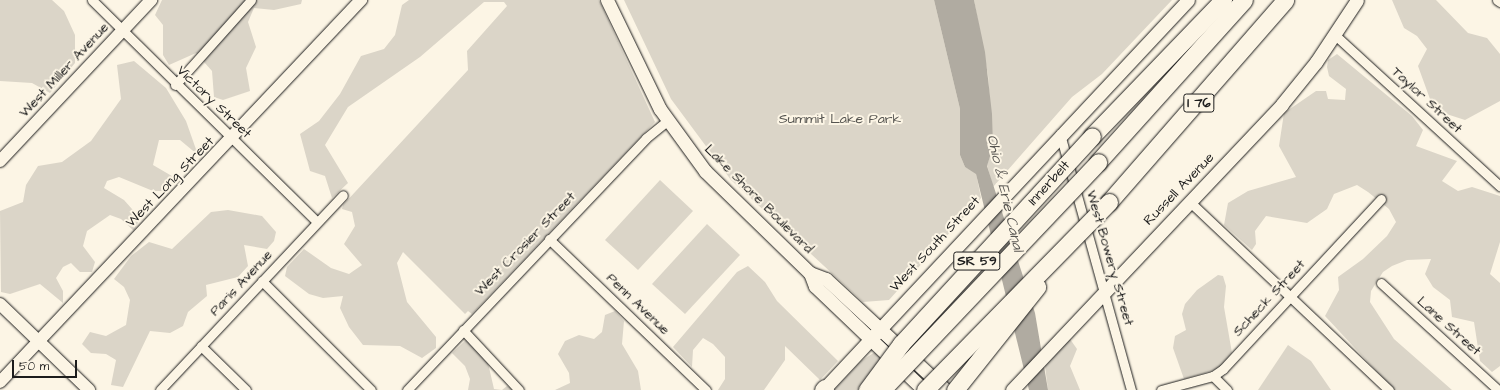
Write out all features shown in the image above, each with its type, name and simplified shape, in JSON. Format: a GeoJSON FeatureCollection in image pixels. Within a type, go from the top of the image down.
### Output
{"type":"FeatureCollection","features":[{"type":"Feature","properties":{"kind":"highway","name":"Innerbelt"},"geometry":{"type":"LineString","coordinates":[[867,390],[901,344],[1092,136],[1223,0]]}},
{"type":"Feature","properties":{"kind":"highway","name":"I 76"},"geometry":{"type":"LineString","coordinates":[[882,390],[1098,162],[1244,0]]}},
{"type":"Feature","properties":{"kind":"highway","name":"I 76"},"geometry":{"type":"LineString","coordinates":[[924,390],[1109,202],[1285,0]]}},
{"type":"Feature","properties":{"kind":"highway"},"geometry":{"type":"LineString","coordinates":[[955,390],[1109,202]]}},
{"type":"Feature","properties":{"kind":"main road","name":"Lake Shore Boulevard"},"geometry":{"type":"LineString","coordinates":[[607,0],[667,121],[705,171],[810,273],[815,286],[869,340],[924,390]]}},
{"type":"Feature","properties":{"kind":"main road","name":"West South Street"},"geometry":{"type":"LineString","coordinates":[[824,389],[1060,134],[1188,0]]}},
{"type":"Feature","properties":{"kind":"main road","name":"Russell Avenue"},"geometry":{"type":"LineString","coordinates":[[1012,390],[1291,94],[1335,34],[1357,0]]}},
{"type":"Feature","properties":{"kind":"main road","name":"Lake Shore Boulevard"},"geometry":{"type":"LineString","coordinates":[[810,273],[826,278],[946,390]]}},
{"type":"Feature","properties":{"kind":"street","name":"Victory Street"},"geometry":{"type":"LineString","coordinates":[[92,0],[175,85],[317,222]]}},
{"type":"Feature","properties":{"kind":"street","name":"West Miller Avenue"},"geometry":{"type":"LineString","coordinates":[[0,161],[151,0]]}},
{"type":"Feature","properties":{"kind":"street"},"geometry":{"type":"LineString","coordinates":[[175,85],[251,0]]}},
{"type":"Feature","properties":{"kind":"street","name":"West Long Street"},"geometry":{"type":"LineString","coordinates":[[0,382],[361,0]]}},
{"type":"Feature","properties":{"kind":"street","name":"Taylor Street"},"geometry":{"type":"LineString","coordinates":[[1335,34],[1500,186]]}},
{"type":"Feature","properties":{"kind":"street","name":"West Crosier Street"},"geometry":{"type":"LineString","coordinates":[[407,390],[646,138],[667,121]]}},
{"type":"Feature","properties":{"kind":"street","name":"West Bowery Street"},"geometry":{"type":"LineString","coordinates":[[1060,134],[1105,290],[1131,390]]}},
{"type":"Feature","properties":{"kind":"street","name":"Paris Avenue"},"geometry":{"type":"LineString","coordinates":[[160,390],[343,195]]}},
{"type":"Feature","properties":{"kind":"street","name":"Scheck Street"},"geometry":{"type":"LineString","coordinates":[[1213,376],[1381,199]]}},
{"type":"Feature","properties":{"kind":"street"},"geometry":{"type":"LineString","coordinates":[[1190,202],[1389,390]]}},
{"type":"Feature","properties":{"kind":"street","name":"Penn Avenue"},"geometry":{"type":"LineString","coordinates":[[549,239],[706,390]]}},
{"type":"Feature","properties":{"kind":"street"},"geometry":{"type":"LineString","coordinates":[[262,281],[370,390]]}},
{"type":"Feature","properties":{"kind":"street","name":"Lane Street"},"geometry":{"type":"LineString","coordinates":[[1380,283],[1498,390]]}},
{"type":"Feature","properties":{"kind":"street"},"geometry":{"type":"LineString","coordinates":[[0,304],[89,390]]}},
{"type":"Feature","properties":{"kind":"street"},"geometry":{"type":"LineString","coordinates":[[463,330],[519,390]]}},
{"type":"Feature","properties":{"kind":"street"},"geometry":{"type":"LineString","coordinates":[[201,346],[246,390]]}},
{"type":"Feature","properties":{"kind":"street"},"geometry":{"type":"LineString","coordinates":[[1161,390],[1213,376],[1227,390]]}},
{"type":"Feature","properties":{"kind":"green space"},"geometry":{"type":"Polygon","coordinates":[[[0,0],[52,0],[64,11],[75,35],[75,63],[50,93],[32,83],[0,81],[0,0]]]}},
{"type":"Feature","properties":{"kind":"green space"},"geometry":{"type":"Polygon","coordinates":[[[162,0],[302,0],[301,4],[274,10],[254,8],[248,22],[256,47],[246,68],[250,91],[223,100],[214,97],[212,71],[196,53],[169,65],[163,55],[163,25],[155,15],[162,0]]]}},
{"type":"Feature","properties":{"kind":"green space"},"geometry":{"type":"Polygon","coordinates":[[[409,0],[599,0],[655,122],[472,314],[468,311],[465,314],[403,252],[397,263],[407,302],[436,337],[436,348],[422,358],[400,346],[363,345],[349,327],[340,308],[343,296],[323,298],[309,294],[285,276],[287,267],[304,249],[331,268],[349,274],[362,265],[344,244],[355,226],[352,212],[342,209],[343,205],[468,70],[467,51],[507,6],[504,2],[484,2],[420,57],[348,107],[325,145],[348,183],[332,198],[325,176],[310,171],[300,134],[319,121],[340,94],[361,56],[384,49],[395,35],[402,5],[409,0]]]}},
{"type":"Feature","properties":{"kind":"green space","name":"Summit Lake Park"},"geometry":{"type":"Polygon","coordinates":[[[624,0],[934,0],[960,109],[960,155],[965,167],[976,173],[981,198],[889,300],[863,302],[731,180],[671,99],[624,0]]]}},
{"type":"Feature","properties":{"kind":"green space"},"geometry":{"type":"Polygon","coordinates":[[[974,0],[1172,0],[1102,74],[1072,97],[993,187],[987,165],[993,147],[988,75],[974,0]]]}},
{"type":"Feature","properties":{"kind":"green space"},"geometry":{"type":"Polygon","coordinates":[[[1392,0],[1436,0],[1468,33],[1487,38],[1500,54],[1500,101],[1465,120],[1434,110],[1418,66],[1427,49],[1417,36],[1404,28],[1392,0]]]}},
{"type":"Feature","properties":{"kind":"green space"},"geometry":{"type":"Polygon","coordinates":[[[1337,54],[1412,116],[1423,130],[1416,146],[1457,161],[1442,181],[1458,191],[1472,187],[1500,196],[1500,242],[1490,274],[1500,283],[1500,366],[1492,372],[1480,361],[1474,322],[1452,317],[1450,300],[1433,287],[1425,274],[1431,259],[1407,260],[1392,266],[1383,272],[1371,291],[1370,302],[1394,339],[1452,390],[1394,390],[1325,316],[1339,290],[1338,277],[1363,259],[1387,236],[1396,222],[1389,209],[1368,192],[1357,185],[1334,194],[1327,209],[1307,223],[1266,216],[1255,231],[1256,244],[1252,250],[1224,225],[1228,203],[1248,191],[1296,177],[1279,146],[1284,113],[1316,91],[1326,91],[1328,99],[1345,100],[1346,89],[1329,76],[1327,67],[1328,60],[1337,54]]]}},
{"type":"Feature","properties":{"kind":"green space"},"geometry":{"type":"Polygon","coordinates":[[[134,61],[166,88],[186,121],[198,155],[180,140],[159,140],[153,165],[177,179],[167,191],[153,191],[119,177],[107,181],[104,188],[124,200],[140,218],[134,231],[121,219],[110,215],[87,231],[83,246],[95,262],[92,272],[80,272],[71,263],[63,267],[56,278],[63,291],[63,303],[40,284],[10,294],[1,292],[0,211],[23,202],[26,185],[38,166],[62,162],[91,141],[121,99],[117,65],[134,61]]]}},
{"type":"Feature","properties":{"kind":"green space"},"geometry":{"type":"Polygon","coordinates":[[[660,180],[693,211],[638,270],[605,240],[660,180]]]}},
{"type":"Feature","properties":{"kind":"green space"},"geometry":{"type":"Polygon","coordinates":[[[228,210],[262,216],[276,232],[274,241],[267,249],[244,245],[248,266],[238,277],[206,285],[207,296],[188,312],[183,326],[170,333],[150,331],[123,387],[111,385],[116,360],[106,354],[91,353],[82,344],[90,332],[106,336],[126,325],[130,300],[124,287],[114,279],[131,256],[149,242],[172,249],[211,212],[228,210]]]}},
{"type":"Feature","properties":{"kind":"green space"},"geometry":{"type":"Polygon","coordinates":[[[707,224],[740,255],[685,314],[652,284],[707,224]]]}},
{"type":"Feature","properties":{"kind":"green space"},"geometry":{"type":"Polygon","coordinates":[[[748,266],[765,282],[777,301],[838,361],[820,380],[785,346],[785,360],[764,390],[718,390],[725,379],[725,357],[713,344],[703,338],[693,350],[692,367],[673,347],[737,272],[748,266]]]}},
{"type":"Feature","properties":{"kind":"green space"},"geometry":{"type":"Polygon","coordinates":[[[1218,275],[1223,276],[1226,286],[1224,307],[1232,353],[1218,369],[1184,379],[1173,348],[1175,336],[1186,330],[1182,314],[1185,304],[1197,290],[1218,275]]]}},
{"type":"Feature","properties":{"kind":"green space"},"geometry":{"type":"Polygon","coordinates":[[[615,311],[624,321],[622,344],[638,371],[641,390],[555,390],[570,383],[569,373],[558,354],[565,341],[579,335],[594,339],[602,332],[605,315],[615,311]]]}},
{"type":"Feature","properties":{"kind":"green space"},"geometry":{"type":"Polygon","coordinates":[[[1070,339],[1077,349],[1070,366],[1080,390],[1048,390],[1045,366],[1070,339]]]}},
{"type":"Feature","properties":{"kind":"green space"},"geometry":{"type":"Polygon","coordinates":[[[466,340],[488,363],[494,389],[502,390],[468,390],[470,379],[465,366],[452,353],[466,340]]]}},
{"type":"Feature","properties":{"kind":"green space"},"geometry":{"type":"Polygon","coordinates":[[[1288,345],[1311,361],[1331,390],[1258,390],[1288,345]]]}},
{"type":"Feature","properties":{"kind":"green space"},"geometry":{"type":"Polygon","coordinates":[[[875,352],[882,357],[858,390],[834,390],[861,361],[875,352]]]}},
{"type":"Feature","properties":{"kind":"green space"},"geometry":{"type":"Polygon","coordinates":[[[507,386],[515,390],[502,390],[507,386]]]}},
{"type":"Feature","properties":{"kind":"shaded area"},"geometry":{"type":"Polygon","coordinates":[[[934,0],[974,0],[985,52],[992,114],[993,147],[987,166],[1035,313],[1048,390],[1029,390],[976,174],[965,167],[960,155],[960,109],[934,0]]]}},
{"type":"Feature","properties":{"kind":"water label","name":"Ohio & Erie Canal"},"geometry":{"type":"Point","coordinates":[1005,193]}}]}
